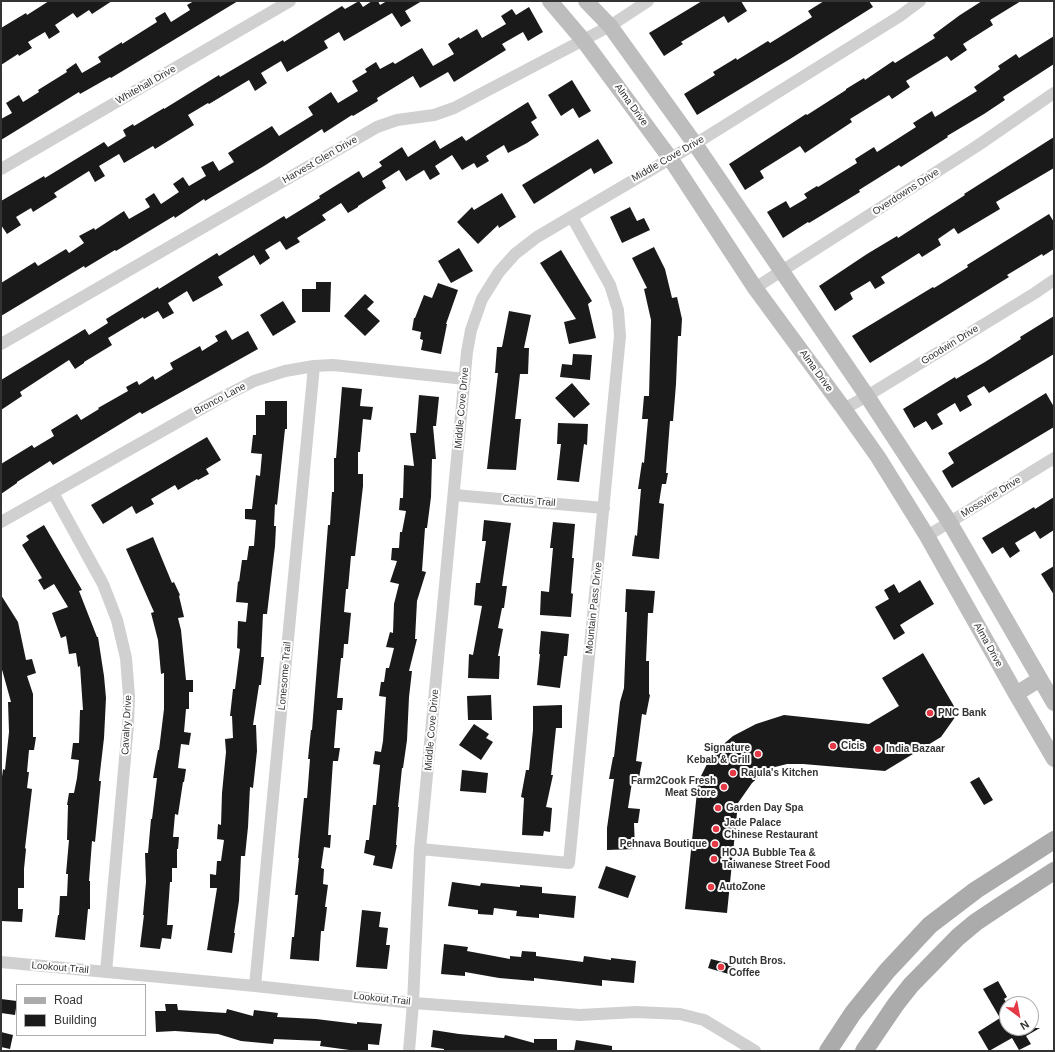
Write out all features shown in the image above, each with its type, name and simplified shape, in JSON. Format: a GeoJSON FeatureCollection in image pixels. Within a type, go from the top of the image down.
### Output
{"type":"FeatureCollection","features":[{"type":"Feature","properties":{"kind":"main road","name":"Alma Drive"},"geometry":{"type":"LineString","coordinates":[[550,1],[583,40],[670,158],[756,288],[844,408],[878,458],[928,536],[1054,759]]}},
{"type":"Feature","properties":{"kind":"main road"},"geometry":{"type":"LineString","coordinates":[[586,1],[610,26],[695,144],[867,396],[950,522],[1054,703]]}},
{"type":"Feature","properties":{"kind":"main road"},"geometry":{"type":"LineString","coordinates":[[1016,694],[1040,679]]}},
{"type":"Feature","properties":{"kind":"main road"},"geometry":{"type":"LineString","coordinates":[[828,1051],[853,1013],[887,971],[930,924],[976,890],[1054,840]]}},
{"type":"Feature","properties":{"kind":"main road"},"geometry":{"type":"LineString","coordinates":[[864,1051],[911,985],[958,937],[976,922],[1054,871]]}},
{"type":"Feature","properties":{"kind":"street","name":"Whitehall Drive"},"geometry":{"type":"LineString","coordinates":[[1,169],[290,1]]}},
{"type":"Feature","properties":{"kind":"street","name":"Harvest Glen Drive"},"geometry":{"type":"LineString","coordinates":[[1,344],[377,127],[397,120],[434,115],[454,108],[610,26],[648,1]]}},
{"type":"Feature","properties":{"kind":"street","name":"Middle Cove Drive"},"geometry":{"type":"LineString","coordinates":[[409,1051],[413,1003],[420,849],[465,379],[471,330],[482,299],[499,272],[515,254],[537,237],[695,144],[900,16],[920,1]]}},
{"type":"Feature","properties":{"kind":"street","name":"Overdowns Drive"},"geometry":{"type":"LineString","coordinates":[[756,288],[977,146],[1054,93]]}},
{"type":"Feature","properties":{"kind":"street","name":"Mountain Pass Drive"},"geometry":{"type":"LineString","coordinates":[[420,849],[569,862],[620,336],[618,310],[610,285],[572,217]]}},
{"type":"Feature","properties":{"kind":"street","name":"Goodwin Drive"},"geometry":{"type":"LineString","coordinates":[[844,408],[867,396],[1054,280]]}},
{"type":"Feature","properties":{"kind":"street","name":"Bronco Lane"},"geometry":{"type":"LineString","coordinates":[[1,522],[217,400],[254,381],[285,371],[314,366],[333,365],[465,379]]}},
{"type":"Feature","properties":{"kind":"street","name":"Lonesome Trail"},"geometry":{"type":"LineString","coordinates":[[256,986],[314,366]]}},
{"type":"Feature","properties":{"kind":"street","name":"Mossvine Drive"},"geometry":{"type":"LineString","coordinates":[[928,536],[1054,458]]}},
{"type":"Feature","properties":{"kind":"street","name":"Cavalry Drive"},"geometry":{"type":"LineString","coordinates":[[53,493],[103,584],[117,620],[126,658],[129,696],[128,724],[106,972]]}},
{"type":"Feature","properties":{"kind":"street","name":"Cactus Trail"},"geometry":{"type":"LineString","coordinates":[[454,495],[604,508]]}},
{"type":"Feature","properties":{"kind":"street","name":"Lookout Trail"},"geometry":{"type":"LineString","coordinates":[[1,962],[256,986],[413,1003],[580,1016],[636,1012],[680,1014],[704,1020],[755,1051]]}},
{"type":"Feature","properties":{"kind":"building"},"geometry":{"type":"Polygon","coordinates":[[[49,1],[112,1],[92,14],[89,10],[77,18],[73,13],[55,25],[60,32],[49,39],[45,32],[28,42],[32,48],[19,56],[18,54],[1,65],[1,28],[26,13],[27,15],[49,1]]]}},
{"type":"Feature","properties":{"kind":"building"},"geometry":{"type":"Polygon","coordinates":[[[194,1],[238,1],[111,78],[110,77],[80,94],[79,92],[1,140],[1,119],[12,113],[6,103],[19,95],[23,102],[39,92],[38,90],[67,72],[66,70],[76,63],[82,73],[101,62],[98,57],[157,22],[155,18],[165,12],[171,22],[190,10],[187,5],[194,1]]]}},
{"type":"Feature","properties":{"kind":"building"},"geometry":{"type":"Polygon","coordinates":[[[359,1],[363,7],[372,1],[378,1],[380,5],[387,1],[422,1],[405,11],[411,21],[401,27],[392,13],[344,41],[339,32],[324,41],[328,48],[287,72],[281,61],[261,73],[267,83],[255,91],[249,80],[188,115],[194,125],[155,149],[153,146],[124,163],[119,154],[99,166],[105,176],[95,182],[89,171],[54,193],[57,197],[33,212],[31,208],[16,217],[21,225],[7,234],[1,225],[1,201],[44,176],[45,178],[104,142],[108,147],[126,136],[123,130],[133,124],[134,126],[219,75],[220,77],[283,40],[284,42],[342,6],[345,9],[359,1]]]}},
{"type":"Feature","properties":{"kind":"building"},"geometry":{"type":"Polygon","coordinates":[[[702,1],[741,1],[747,11],[728,23],[724,16],[681,42],[683,44],[664,56],[649,33],[702,1]]]}},
{"type":"Feature","properties":{"kind":"building"},"geometry":{"type":"Polygon","coordinates":[[[824,1],[869,1],[873,7],[697,115],[684,94],[715,75],[713,72],[736,58],[737,60],[768,41],[770,43],[812,17],[808,11],[824,1]]]}},
{"type":"Feature","properties":{"kind":"building"},"geometry":{"type":"Polygon","coordinates":[[[982,1],[1021,1],[990,20],[993,25],[963,44],[967,50],[951,61],[947,56],[906,81],[910,87],[892,99],[889,95],[850,119],[852,122],[805,153],[800,146],[760,171],[764,178],[745,190],[729,164],[846,89],[864,78],[865,80],[893,61],[895,63],[935,38],[933,35],[982,1]]]}},
{"type":"Feature","properties":{"kind":"building"},"geometry":{"type":"Polygon","coordinates":[[[529,7],[543,32],[528,41],[523,32],[502,44],[506,50],[454,82],[448,72],[420,88],[413,76],[377,98],[378,101],[353,116],[352,115],[324,133],[322,129],[205,201],[204,199],[175,218],[174,216],[85,268],[84,266],[1,316],[1,283],[35,262],[38,266],[66,249],[69,253],[84,243],[79,236],[94,228],[95,230],[124,211],[129,219],[150,207],[145,199],[154,193],[161,204],[179,192],[173,184],[183,177],[189,186],[206,176],[201,167],[213,161],[219,171],[234,162],[228,153],[272,126],[279,136],[313,115],[308,107],[331,92],[338,103],[358,91],[352,81],[367,72],[365,69],[376,62],[380,69],[393,62],[395,64],[422,48],[433,66],[454,54],[448,44],[459,37],[460,39],[477,29],[482,38],[506,24],[501,16],[512,9],[516,15],[529,7]]]}},
{"type":"Feature","properties":{"kind":"building"},"geometry":{"type":"Polygon","coordinates":[[[1054,36],[1054,64],[1003,97],[1005,100],[984,114],[947,136],[948,137],[901,167],[899,165],[859,190],[860,192],[783,238],[767,212],[786,201],[790,208],[807,198],[804,194],[857,163],[855,159],[874,147],[877,152],[916,127],[913,123],[932,111],[935,117],[977,91],[974,87],[1000,69],[998,66],[1016,54],[1019,58],[1054,36]]]}},
{"type":"Feature","properties":{"kind":"building"},"geometry":{"type":"Polygon","coordinates":[[[572,80],[591,111],[579,118],[573,108],[561,116],[548,95],[572,80]]]}},
{"type":"Feature","properties":{"kind":"building"},"geometry":{"type":"Polygon","coordinates":[[[528,102],[537,118],[531,122],[539,135],[527,143],[508,153],[504,145],[486,156],[489,161],[477,168],[474,163],[462,170],[452,155],[435,166],[440,174],[430,180],[424,170],[406,181],[399,170],[382,181],[386,188],[348,213],[341,203],[322,215],[326,220],[297,238],[300,242],[286,250],[280,241],[265,250],[270,258],[260,265],[254,255],[218,277],[223,285],[193,302],[187,291],[168,303],[174,313],[163,319],[158,311],[144,319],[143,317],[108,338],[112,345],[75,369],[69,360],[20,392],[22,396],[1,410],[1,380],[85,329],[89,335],[108,323],[106,319],[158,287],[159,289],[217,253],[219,256],[284,216],[286,219],[359,171],[363,178],[382,166],[379,162],[402,147],[408,157],[435,140],[440,149],[462,136],[466,141],[528,102]]]}},
{"type":"Feature","properties":{"kind":"building"},"geometry":{"type":"Polygon","coordinates":[[[1054,137],[1054,168],[996,202],[1000,209],[958,234],[954,228],[938,239],[941,245],[922,257],[919,253],[881,277],[885,283],[875,289],[870,281],[850,293],[853,299],[835,311],[819,286],[867,254],[897,236],[898,238],[1054,137]]]}},
{"type":"Feature","properties":{"kind":"building"},"geometry":{"type":"Polygon","coordinates":[[[598,139],[613,163],[594,174],[591,168],[534,204],[522,185],[598,139]]]}},
{"type":"Feature","properties":{"kind":"building"},"geometry":{"type":"Polygon","coordinates":[[[502,193],[516,217],[499,228],[498,225],[478,244],[457,222],[472,207],[474,210],[502,193]]]}},
{"type":"Feature","properties":{"kind":"building"},"geometry":{"type":"Polygon","coordinates":[[[630,207],[637,221],[644,218],[650,230],[622,243],[610,217],[630,207]]]}},
{"type":"Feature","properties":{"kind":"building"},"geometry":{"type":"Polygon","coordinates":[[[1049,214],[1054,222],[1054,249],[1043,256],[1042,254],[1007,275],[1009,277],[870,363],[852,336],[968,267],[967,265],[1049,214]]]}},
{"type":"Feature","properties":{"kind":"building"},"geometry":{"type":"Polygon","coordinates":[[[654,247],[665,269],[672,298],[677,297],[682,319],[681,336],[678,336],[673,421],[670,421],[666,473],[668,473],[666,484],[662,484],[659,503],[664,504],[659,559],[632,556],[635,535],[637,536],[641,489],[638,489],[642,462],[644,463],[648,419],[642,419],[644,396],[649,396],[651,320],[644,289],[647,288],[632,258],[654,247]]]}},
{"type":"Feature","properties":{"kind":"building"},"geometry":{"type":"Polygon","coordinates":[[[459,248],[473,271],[451,283],[438,261],[459,248]]]}},
{"type":"Feature","properties":{"kind":"building"},"geometry":{"type":"Polygon","coordinates":[[[561,250],[592,301],[588,304],[596,338],[569,344],[564,322],[576,319],[540,263],[561,250]]]}},
{"type":"Feature","properties":{"kind":"building"},"geometry":{"type":"Polygon","coordinates":[[[316,282],[331,282],[330,312],[302,312],[302,289],[316,289],[316,282]]]}},
{"type":"Feature","properties":{"kind":"building"},"geometry":{"type":"Polygon","coordinates":[[[438,283],[458,290],[446,324],[441,354],[421,350],[423,340],[420,339],[421,332],[412,330],[414,318],[424,295],[432,298],[438,283]]]}},
{"type":"Feature","properties":{"kind":"building"},"geometry":{"type":"Polygon","coordinates":[[[365,294],[374,302],[367,309],[380,321],[365,336],[344,316],[365,294]]]}},
{"type":"Feature","properties":{"kind":"building"},"geometry":{"type":"Polygon","coordinates":[[[283,301],[296,322],[273,336],[260,315],[283,301]]]}},
{"type":"Feature","properties":{"kind":"building"},"geometry":{"type":"Polygon","coordinates":[[[509,311],[531,315],[524,348],[529,348],[528,374],[520,374],[515,419],[521,419],[516,470],[487,469],[498,373],[495,373],[497,347],[502,347],[509,311]]]}},
{"type":"Feature","properties":{"kind":"building"},"geometry":{"type":"Polygon","coordinates":[[[1054,316],[1054,354],[989,393],[984,386],[967,396],[972,405],[960,412],[955,403],[937,414],[943,424],[932,430],[926,421],[914,428],[903,409],[955,377],[956,379],[985,362],[1021,339],[1020,337],[1054,316]]]}},
{"type":"Feature","properties":{"kind":"building"},"geometry":{"type":"Polygon","coordinates":[[[226,330],[232,340],[248,331],[258,349],[142,414],[140,412],[53,465],[50,461],[1,494],[1,464],[32,445],[34,448],[54,436],[51,430],[77,414],[81,420],[99,409],[98,408],[128,391],[126,387],[137,381],[139,385],[153,376],[155,380],[173,369],[170,363],[200,346],[202,351],[218,341],[215,336],[226,330]]]}},
{"type":"Feature","properties":{"kind":"building"},"geometry":{"type":"Polygon","coordinates":[[[573,354],[592,355],[590,380],[560,377],[562,364],[572,365],[573,354]]]}},
{"type":"Feature","properties":{"kind":"building"},"geometry":{"type":"Polygon","coordinates":[[[572,383],[590,404],[574,418],[555,398],[572,383]]]}},
{"type":"Feature","properties":{"kind":"building"},"geometry":{"type":"Polygon","coordinates":[[[342,387],[362,389],[360,406],[373,407],[371,420],[363,419],[360,452],[358,452],[358,474],[363,474],[363,486],[355,556],[351,556],[348,589],[346,589],[344,612],[351,613],[348,644],[344,644],[343,658],[341,658],[337,698],[343,698],[342,710],[337,710],[334,748],[340,748],[338,761],[333,761],[328,835],[331,835],[330,848],[324,847],[321,868],[324,869],[323,884],[328,885],[325,907],[327,907],[324,931],[321,931],[319,961],[290,959],[292,937],[294,937],[298,895],[295,895],[304,798],[307,798],[310,759],[308,759],[312,730],[328,525],[330,525],[332,492],[334,492],[334,458],[336,458],[342,387]]]}},
{"type":"Feature","properties":{"kind":"building"},"geometry":{"type":"Polygon","coordinates":[[[1046,393],[1054,407],[1054,427],[952,488],[942,471],[954,463],[948,453],[1046,393]]]}},
{"type":"Feature","properties":{"kind":"building"},"geometry":{"type":"Polygon","coordinates":[[[419,395],[439,397],[436,426],[433,426],[436,459],[432,459],[431,497],[427,528],[425,528],[422,571],[426,572],[417,601],[415,639],[417,639],[409,671],[412,671],[407,740],[402,768],[398,807],[397,845],[392,869],[373,865],[375,856],[364,853],[366,840],[369,840],[373,805],[376,805],[380,765],[373,764],[375,751],[381,752],[383,741],[386,697],[379,696],[381,682],[384,682],[386,668],[389,668],[394,648],[386,647],[390,632],[393,633],[394,604],[399,584],[390,582],[397,561],[391,560],[392,548],[399,548],[400,532],[402,532],[406,511],[399,510],[400,498],[403,498],[404,465],[414,466],[410,433],[416,433],[419,395]]]}},
{"type":"Feature","properties":{"kind":"building"},"geometry":{"type":"Polygon","coordinates":[[[265,401],[287,401],[287,429],[285,429],[277,505],[275,504],[275,546],[267,614],[263,614],[261,657],[264,657],[261,685],[259,685],[253,725],[256,725],[257,751],[253,788],[250,787],[245,856],[241,856],[239,901],[232,953],[207,950],[217,888],[210,888],[210,874],[216,875],[217,861],[221,861],[224,840],[217,839],[218,824],[221,825],[226,752],[225,739],[233,738],[232,716],[230,716],[240,649],[237,648],[238,621],[246,622],[248,603],[236,602],[242,560],[247,560],[249,546],[254,546],[256,520],[245,519],[245,509],[252,509],[256,475],[260,476],[262,454],[251,453],[253,435],[256,435],[256,415],[265,415],[265,401]]]}},
{"type":"Feature","properties":{"kind":"building"},"geometry":{"type":"Polygon","coordinates":[[[558,423],[588,424],[587,445],[584,444],[579,482],[557,480],[561,444],[557,444],[558,423]]]}},
{"type":"Feature","properties":{"kind":"building"},"geometry":{"type":"Polygon","coordinates":[[[207,437],[221,460],[206,469],[209,474],[178,490],[175,485],[151,499],[154,504],[136,514],[132,506],[103,524],[91,505],[207,437]]]}},
{"type":"Feature","properties":{"kind":"building"},"geometry":{"type":"Polygon","coordinates":[[[1054,497],[1054,530],[1040,539],[1035,531],[1015,543],[1020,551],[1010,558],[1003,547],[992,554],[982,538],[1034,507],[1035,509],[1054,497]]]}},
{"type":"Feature","properties":{"kind":"building"},"geometry":{"type":"Polygon","coordinates":[[[484,520],[511,523],[502,586],[507,586],[504,608],[502,608],[498,628],[503,629],[498,656],[500,656],[499,679],[468,678],[469,654],[473,655],[482,606],[474,605],[476,583],[480,583],[486,541],[482,541],[484,520]]]}},
{"type":"Feature","properties":{"kind":"building"},"geometry":{"type":"Polygon","coordinates":[[[553,522],[575,524],[572,558],[574,558],[571,593],[573,594],[571,617],[540,615],[541,591],[549,592],[553,548],[550,548],[553,522]]]}},
{"type":"Feature","properties":{"kind":"building"},"geometry":{"type":"Polygon","coordinates":[[[44,525],[82,590],[79,591],[98,637],[104,676],[106,698],[104,738],[99,781],[101,781],[95,842],[92,841],[89,881],[90,909],[88,909],[85,940],[55,937],[59,915],[60,896],[67,896],[68,874],[66,874],[69,840],[67,840],[67,805],[69,793],[74,793],[77,778],[79,760],[71,759],[73,743],[79,743],[80,710],[83,710],[80,666],[78,667],[76,653],[69,654],[66,636],[61,638],[52,613],[68,607],[54,584],[44,590],[38,580],[42,578],[22,545],[29,540],[26,536],[44,525]]]}},
{"type":"Feature","properties":{"kind":"building"},"geometry":{"type":"Polygon","coordinates":[[[153,537],[172,583],[174,582],[180,595],[184,617],[178,618],[181,630],[186,680],[193,680],[193,692],[189,692],[189,709],[186,709],[184,732],[191,733],[189,745],[181,744],[178,768],[186,769],[178,815],[175,814],[173,837],[179,837],[177,849],[177,868],[172,868],[172,882],[170,882],[167,925],[173,925],[171,939],[162,938],[160,949],[140,947],[146,882],[145,853],[148,853],[157,778],[153,778],[159,750],[164,709],[164,673],[161,674],[158,640],[151,613],[154,612],[126,549],[153,537]]]}},
{"type":"Feature","properties":{"kind":"building"},"geometry":{"type":"Polygon","coordinates":[[[1054,566],[1054,595],[1041,574],[1054,566]]]}},
{"type":"Feature","properties":{"kind":"building"},"geometry":{"type":"Polygon","coordinates":[[[920,580],[934,604],[900,625],[905,633],[894,640],[875,607],[889,599],[884,590],[894,584],[899,593],[920,580]]]}},
{"type":"Feature","properties":{"kind":"building"},"geometry":{"type":"Polygon","coordinates":[[[626,589],[655,591],[653,613],[648,613],[646,661],[649,661],[650,695],[646,715],[642,714],[636,761],[642,762],[638,783],[632,782],[628,808],[640,809],[638,823],[634,823],[635,849],[607,850],[607,828],[614,779],[609,779],[614,757],[620,702],[624,688],[627,612],[625,612],[626,589]]]}},
{"type":"Feature","properties":{"kind":"building"},"geometry":{"type":"Polygon","coordinates":[[[1,595],[18,622],[26,660],[32,659],[36,673],[27,676],[33,694],[33,737],[36,737],[34,750],[29,750],[27,772],[29,772],[27,788],[32,789],[25,848],[24,888],[18,888],[18,909],[23,909],[22,922],[1,921],[1,785],[3,769],[5,770],[9,732],[8,702],[11,702],[1,666],[1,595]]]}},
{"type":"Feature","properties":{"kind":"building"},"geometry":{"type":"Polygon","coordinates":[[[541,631],[569,634],[567,656],[564,656],[560,688],[537,685],[541,631]]]}},
{"type":"Feature","properties":{"kind":"building"},"geometry":{"type":"Polygon","coordinates":[[[923,653],[958,713],[941,737],[885,771],[787,764],[775,767],[762,774],[752,783],[738,803],[727,913],[685,909],[698,782],[707,764],[719,748],[733,736],[756,724],[784,715],[869,724],[899,706],[882,678],[923,653]]]}},
{"type":"Feature","properties":{"kind":"building"},"geometry":{"type":"Polygon","coordinates":[[[491,695],[492,720],[468,720],[467,696],[491,695]]]}},
{"type":"Feature","properties":{"kind":"building"},"geometry":{"type":"Polygon","coordinates":[[[562,705],[562,728],[556,728],[551,775],[553,775],[546,807],[552,808],[550,832],[544,831],[543,836],[522,835],[524,798],[521,797],[526,770],[529,770],[533,730],[533,706],[562,705]]]}},
{"type":"Feature","properties":{"kind":"building"},"geometry":{"type":"Polygon","coordinates":[[[474,724],[489,734],[486,738],[493,742],[481,760],[459,745],[474,724]]]}},
{"type":"Feature","properties":{"kind":"building"},"geometry":{"type":"Polygon","coordinates":[[[462,770],[488,773],[486,793],[460,791],[462,770]]]}},
{"type":"Feature","properties":{"kind":"building"},"geometry":{"type":"Polygon","coordinates":[[[979,777],[993,800],[984,805],[970,782],[979,777]]]}},
{"type":"Feature","properties":{"kind":"building"},"geometry":{"type":"Polygon","coordinates":[[[606,866],[636,876],[628,898],[598,888],[606,866]]]}},
{"type":"Feature","properties":{"kind":"building"},"geometry":{"type":"Polygon","coordinates":[[[452,882],[480,886],[481,883],[520,887],[520,885],[542,887],[542,893],[576,896],[574,918],[539,914],[539,918],[516,916],[517,911],[494,908],[493,915],[478,914],[478,910],[448,906],[452,882]]]}},
{"type":"Feature","properties":{"kind":"building"},"geometry":{"type":"Polygon","coordinates":[[[362,910],[381,912],[379,927],[388,928],[386,945],[390,945],[387,969],[356,967],[362,910]]]}},
{"type":"Feature","properties":{"kind":"building"},"geometry":{"type":"Polygon","coordinates":[[[444,944],[468,947],[467,951],[510,959],[510,956],[521,957],[522,951],[536,952],[536,956],[583,962],[584,956],[611,960],[611,958],[636,961],[634,983],[602,980],[602,986],[534,978],[534,981],[499,978],[465,972],[465,976],[441,974],[444,944]]]}},
{"type":"Feature","properties":{"kind":"building","name":"Dutch Bros. Coffee"},"geometry":{"type":"Polygon","coordinates":[[[711,959],[734,965],[732,975],[708,968],[711,959]]]}},
{"type":"Feature","properties":{"kind":"building"},"geometry":{"type":"Polygon","coordinates":[[[998,981],[1006,996],[999,996],[999,1016],[983,989],[998,981]]]}},
{"type":"Feature","properties":{"kind":"building"},"geometry":{"type":"Polygon","coordinates":[[[1,999],[16,1001],[15,1015],[1,1013],[1,999]]]}},
{"type":"Feature","properties":{"kind":"building"},"geometry":{"type":"Polygon","coordinates":[[[165,1004],[177,1004],[178,1010],[226,1013],[227,1009],[253,1016],[254,1010],[278,1013],[277,1017],[316,1019],[357,1024],[357,1022],[382,1024],[379,1045],[368,1044],[368,1051],[320,1046],[321,1041],[274,1039],[273,1044],[241,1041],[218,1034],[175,1031],[156,1032],[155,1011],[166,1011],[165,1004]]]}},
{"type":"Feature","properties":{"kind":"building"},"geometry":{"type":"Polygon","coordinates":[[[999,1019],[999,1036],[1026,1036],[1031,1044],[1019,1050],[1012,1038],[989,1051],[978,1032],[999,1019]]]}},
{"type":"Feature","properties":{"kind":"building"},"geometry":{"type":"Polygon","coordinates":[[[433,1030],[504,1038],[505,1035],[534,1043],[534,1039],[557,1039],[557,1051],[444,1051],[444,1049],[431,1047],[433,1030]]]}},
{"type":"Feature","properties":{"kind":"building"},"geometry":{"type":"Polygon","coordinates":[[[1,1032],[13,1035],[10,1049],[1,1047],[1,1032]]]}},
{"type":"Feature","properties":{"kind":"building"},"geometry":{"type":"Polygon","coordinates":[[[576,1040],[612,1046],[612,1051],[574,1051],[576,1040]]]}},
{"type":"Feature","properties":{"kind":"place","name":"PNC Bank"},"geometry":{"type":"Point","coordinates":[930,713]}},
{"type":"Feature","properties":{"kind":"place","name":"Cicis"},"geometry":{"type":"Point","coordinates":[833,746]}},
{"type":"Feature","properties":{"kind":"place","name":"India Bazaar"},"geometry":{"type":"Point","coordinates":[878,749]}},
{"type":"Feature","properties":{"kind":"place","name":"Signature Kebab & Grill"},"geometry":{"type":"Point","coordinates":[758,754]}},
{"type":"Feature","properties":{"kind":"place","name":"Rajula's Kitchen"},"geometry":{"type":"Point","coordinates":[733,773]}},
{"type":"Feature","properties":{"kind":"place","name":"Farm2Cook Fresh Meat Store"},"geometry":{"type":"Point","coordinates":[724,787]}},
{"type":"Feature","properties":{"kind":"place","name":"Garden Day Spa"},"geometry":{"type":"Point","coordinates":[718,808]}},
{"type":"Feature","properties":{"kind":"place","name":"Jade Palace Chinese Restaurant"},"geometry":{"type":"Point","coordinates":[716,829]}},
{"type":"Feature","properties":{"kind":"place","name":"Pehnava Boutique"},"geometry":{"type":"Point","coordinates":[715,844]}},
{"type":"Feature","properties":{"kind":"place","name":"HOJA Bubble Tea & Taiwanese Street Food"},"geometry":{"type":"Point","coordinates":[714,859]}},
{"type":"Feature","properties":{"kind":"place","name":"AutoZone"},"geometry":{"type":"Point","coordinates":[711,887]}},
{"type":"Feature","properties":{"kind":"place","name":"Dutch Bros. Coffee"},"geometry":{"type":"Point","coordinates":[721,967]}}]}
